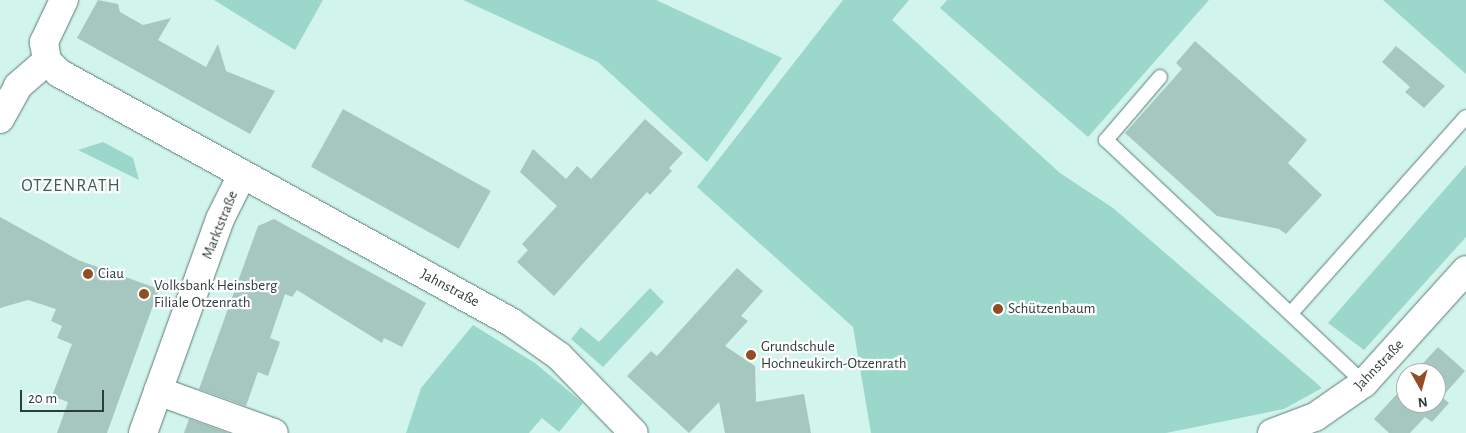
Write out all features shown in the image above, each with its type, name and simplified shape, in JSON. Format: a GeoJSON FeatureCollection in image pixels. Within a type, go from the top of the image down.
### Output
{"type":"FeatureCollection","features":[{"type":"Feature","properties":{"kind":"street"},"geometry":{"type":"LineString","coordinates":[[0,118],[18,86],[47,61],[44,38],[64,0]]}},
{"type":"Feature","properties":{"kind":"street","name":"Marktstraße"},"geometry":{"type":"LineString","coordinates":[[47,61],[65,77],[242,175],[220,219],[143,433]]}},
{"type":"Feature","properties":{"kind":"street","name":"Jahnstraße"},"geometry":{"type":"LineString","coordinates":[[242,175],[517,326],[572,368],[634,433]]}},
{"type":"Feature","properties":{"kind":"street","name":"Jahnstraße"},"geometry":{"type":"LineString","coordinates":[[1272,433],[1315,417],[1364,383],[1466,270]]}},
{"type":"Feature","properties":{"kind":"street"},"geometry":{"type":"LineString","coordinates":[[158,391],[274,433]]}},
{"type":"Feature","properties":{"kind":"lane"},"geometry":{"type":"LineString","coordinates":[[1160,77],[1106,140],[1292,312],[1364,383]]}},
{"type":"Feature","properties":{"kind":"lane"},"geometry":{"type":"LineString","coordinates":[[1292,312],[1466,117]]}},
{"type":"Feature","properties":{"kind":"green space"},"geometry":{"type":"Polygon","coordinates":[[[214,0],[323,0],[295,50],[214,0]]]}},
{"type":"Feature","properties":{"kind":"green space"},"geometry":{"type":"Polygon","coordinates":[[[463,0],[656,0],[782,58],[707,162],[598,62],[463,0]]]}},
{"type":"Feature","properties":{"kind":"green space"},"geometry":{"type":"Polygon","coordinates":[[[843,0],[909,0],[892,20],[1060,173],[1113,208],[1322,388],[1284,409],[1166,433],[871,433],[853,327],[697,187],[843,0]]]}},
{"type":"Feature","properties":{"kind":"green space"},"geometry":{"type":"Polygon","coordinates":[[[947,0],[1209,0],[1088,137],[940,8],[947,0]]]}},
{"type":"Feature","properties":{"kind":"green space"},"geometry":{"type":"Polygon","coordinates":[[[1383,0],[1466,0],[1466,74],[1383,0]]]}},
{"type":"Feature","properties":{"kind":"green space"},"geometry":{"type":"Polygon","coordinates":[[[103,142],[133,158],[139,180],[78,150],[103,142]]]}},
{"type":"Feature","properties":{"kind":"green space"},"geometry":{"type":"Polygon","coordinates":[[[1466,165],[1466,237],[1364,350],[1328,323],[1466,165]]]}},
{"type":"Feature","properties":{"kind":"green space"},"geometry":{"type":"Polygon","coordinates":[[[650,288],[664,302],[603,367],[571,339],[581,327],[599,342],[650,288]]]}},
{"type":"Feature","properties":{"kind":"green space"},"geometry":{"type":"Polygon","coordinates":[[[473,325],[535,363],[583,403],[559,432],[542,418],[529,433],[406,433],[421,388],[473,325]]]}},
{"type":"Feature","properties":{"kind":"building"},"geometry":{"type":"Polygon","coordinates":[[[98,0],[118,4],[120,12],[143,25],[171,18],[158,40],[206,67],[218,44],[226,71],[275,91],[250,134],[77,38],[98,0]]]}},
{"type":"Feature","properties":{"kind":"building"},"geometry":{"type":"Polygon","coordinates":[[[1195,41],[1307,140],[1288,163],[1322,195],[1286,234],[1279,229],[1217,216],[1125,133],[1182,69],[1176,63],[1195,41]]]}},
{"type":"Feature","properties":{"kind":"building"},"geometry":{"type":"Polygon","coordinates":[[[1396,46],[1445,86],[1424,108],[1405,92],[1410,87],[1382,62],[1396,46]]]}},
{"type":"Feature","properties":{"kind":"building"},"geometry":{"type":"Polygon","coordinates":[[[343,109],[491,191],[459,249],[311,167],[343,109]]]}},
{"type":"Feature","properties":{"kind":"building"},"geometry":{"type":"Polygon","coordinates":[[[645,119],[683,153],[669,168],[672,171],[650,195],[647,192],[554,296],[517,262],[528,250],[522,244],[557,206],[520,172],[533,149],[566,179],[577,166],[591,179],[645,119]]]}},
{"type":"Feature","properties":{"kind":"building"},"geometry":{"type":"Polygon","coordinates":[[[0,217],[78,260],[159,289],[107,433],[57,433],[68,402],[52,396],[72,344],[57,338],[62,326],[51,321],[56,309],[28,300],[0,308],[0,217]]]}},
{"type":"Feature","properties":{"kind":"building"},"geometry":{"type":"Polygon","coordinates":[[[274,219],[426,303],[402,347],[384,338],[382,343],[297,290],[292,297],[285,294],[270,338],[280,342],[268,376],[258,372],[246,406],[199,389],[258,226],[274,219]]]}},
{"type":"Feature","properties":{"kind":"building"},"geometry":{"type":"Polygon","coordinates":[[[737,268],[763,291],[741,316],[748,321],[725,346],[755,366],[756,402],[804,394],[811,433],[725,433],[719,402],[689,433],[627,376],[651,351],[657,356],[737,268]]]}},
{"type":"Feature","properties":{"kind":"building"},"geometry":{"type":"Polygon","coordinates":[[[1438,347],[1465,371],[1446,392],[1446,363],[1423,363],[1438,347]]]}},
{"type":"Feature","properties":{"kind":"building"},"geometry":{"type":"Polygon","coordinates":[[[1396,395],[1396,413],[1440,413],[1432,422],[1425,417],[1410,433],[1389,433],[1374,419],[1396,395]]]}},
{"type":"Feature","properties":{"kind":"building"},"geometry":{"type":"Polygon","coordinates":[[[189,419],[228,433],[184,433],[189,419]]]}},
{"type":"Feature","properties":{"kind":"place","name":"Ciau"},"geometry":{"type":"Point","coordinates":[88,274]}},
{"type":"Feature","properties":{"kind":"place","name":"Volksbank Heinsberg Filiale Otzenrath"},"geometry":{"type":"Point","coordinates":[144,294]}},
{"type":"Feature","properties":{"kind":"place","name":"Schützenbaum"},"geometry":{"type":"Point","coordinates":[998,309]}},
{"type":"Feature","properties":{"kind":"place","name":"Grundschule Hochneukirch-Otzenrath"},"geometry":{"type":"Point","coordinates":[751,355]}},
{"type":"Feature","properties":{"kind":"district","name":"OTZENRATH"},"geometry":{"type":"Point","coordinates":[71,186]}}]}
